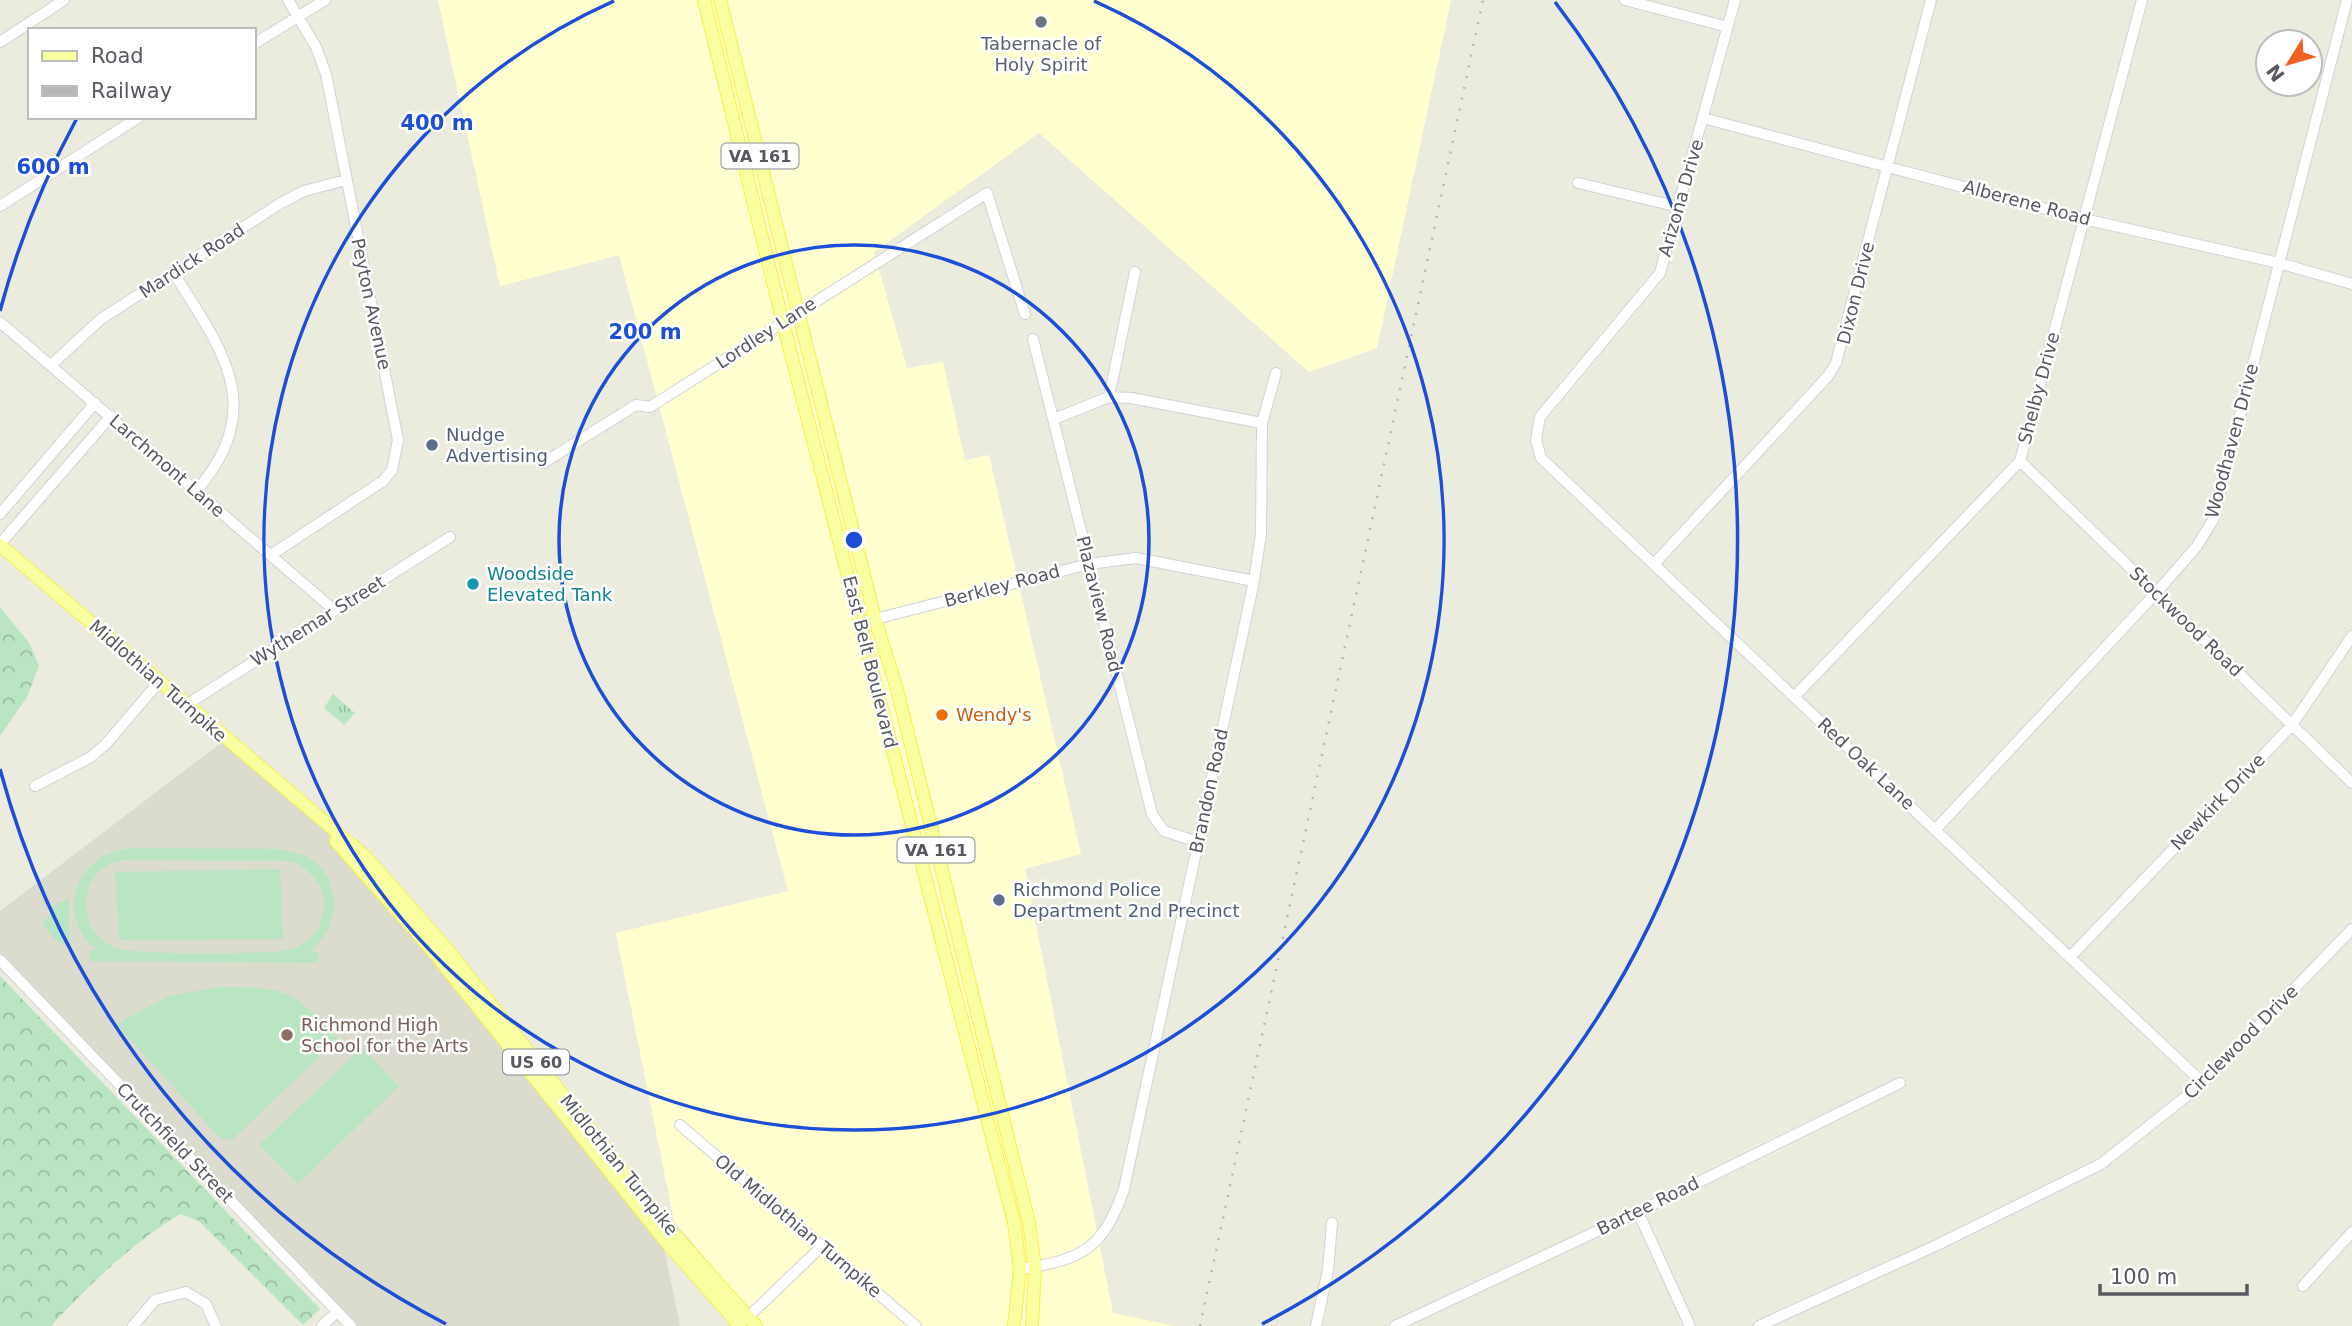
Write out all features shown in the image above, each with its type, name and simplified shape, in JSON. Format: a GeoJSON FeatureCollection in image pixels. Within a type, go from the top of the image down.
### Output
{"type":"FeatureCollection","features":[{"type":"Feature","properties":{"kind":"main road","name":"East Belt Boulevard"},"geometry":{"type":"LineString","coordinates":[[704,0],[783,323],[1014,1223],[1020,1269],[1014,1326]]}},
{"type":"Feature","properties":{"kind":"main road","name":"East Belt Boulevard"},"geometry":{"type":"LineString","coordinates":[[720,0],[876,619],[897,689],[1029,1223],[1035,1267],[1032,1326]]}},
{"type":"Feature","properties":{"kind":"main road","name":"Midlothian Turnpike"},"geometry":{"type":"LineString","coordinates":[[0,544],[315,817],[432,950],[663,1239],[748,1323]]}},
{"type":"Feature","properties":{"kind":"street"},"geometry":{"type":"LineString","coordinates":[[0,42],[64,0]]}},
{"type":"Feature","properties":{"kind":"street","name":"Peyton Avenue"},"geometry":{"type":"LineString","coordinates":[[271,555],[383,481],[396,457],[398,440],[326,75],[316,47],[288,0]]}},
{"type":"Feature","properties":{"kind":"street"},"geometry":{"type":"LineString","coordinates":[[256,43],[325,0]]}},
{"type":"Feature","properties":{"kind":"street"},"geometry":{"type":"LineString","coordinates":[[1625,0],[1728,27]]}},
{"type":"Feature","properties":{"kind":"street","name":"Arizona Drive"},"geometry":{"type":"LineString","coordinates":[[1536,440],[1540,417],[1660,273],[1735,0]]}},
{"type":"Feature","properties":{"kind":"street","name":"Dixon Drive"},"geometry":{"type":"LineString","coordinates":[[1654,564],[1829,376],[1836,363],[1931,0]]}},
{"type":"Feature","properties":{"kind":"street","name":"Shelby Drive"},"geometry":{"type":"LineString","coordinates":[[1794,697],[2020,461],[2142,0]]}},
{"type":"Feature","properties":{"kind":"street","name":"Woodhaven Drive"},"geometry":{"type":"LineString","coordinates":[[1935,830],[2156,593],[2197,546],[2213,520],[2347,0]]}},
{"type":"Feature","properties":{"kind":"street","name":"Alberene Road"},"geometry":{"type":"LineString","coordinates":[[1703,118],[2084,219],[2278,263],[2352,284]]}},
{"type":"Feature","properties":{"kind":"street"},"geometry":{"type":"LineString","coordinates":[[0,206],[136,119]]}},
{"type":"Feature","properties":{"kind":"street","name":"Mardick Road"},"geometry":{"type":"LineString","coordinates":[[51,365],[101,319],[293,196],[346,180]]}},
{"type":"Feature","properties":{"kind":"street"},"geometry":{"type":"LineString","coordinates":[[1578,183],[1679,207]]}},
{"type":"Feature","properties":{"kind":"street","name":"Lordley Lane"},"geometry":{"type":"LineString","coordinates":[[543,463],[636,405],[650,407],[987,193],[1024,314]]}},
{"type":"Feature","properties":{"kind":"street"},"geometry":{"type":"LineString","coordinates":[[173,272],[221,349],[229,367],[235,396],[232,428],[223,450],[197,490]]}},
{"type":"Feature","properties":{"kind":"street"},"geometry":{"type":"LineString","coordinates":[[1109,397],[1135,272]]}},
{"type":"Feature","properties":{"kind":"street","name":"Larchmont Lane"},"geometry":{"type":"LineString","coordinates":[[0,322],[334,610]]}},
{"type":"Feature","properties":{"kind":"street","name":"Plazaview Road"},"geometry":{"type":"LineString","coordinates":[[1033,339],[1152,814],[1164,831],[1198,842]]}},
{"type":"Feature","properties":{"kind":"street","name":"Brandon Road"},"geometry":{"type":"LineString","coordinates":[[1020,1269],[1035,1267],[1086,1250],[1112,1223],[1124,1189],[1254,581],[1261,534],[1262,423],[1276,373]]}},
{"type":"Feature","properties":{"kind":"street"},"geometry":{"type":"LineString","coordinates":[[1054,419],[1109,397],[1151,399],[1262,423]]}},
{"type":"Feature","properties":{"kind":"street"},"geometry":{"type":"LineString","coordinates":[[0,514],[95,403]]}},
{"type":"Feature","properties":{"kind":"street"},"geometry":{"type":"LineString","coordinates":[[0,544],[111,416]]}},
{"type":"Feature","properties":{"kind":"street","name":"Red Oak Lane"},"geometry":{"type":"LineString","coordinates":[[1536,440],[1541,457],[2203,1083]]}},
{"type":"Feature","properties":{"kind":"street","name":"Stockwood Road"},"geometry":{"type":"LineString","coordinates":[[2020,461],[2352,783]]}},
{"type":"Feature","properties":{"kind":"street","name":"Wythemar Street"},"geometry":{"type":"LineString","coordinates":[[186,705],[450,537]]}},
{"type":"Feature","properties":{"kind":"street","name":"Berkley Road"},"geometry":{"type":"LineString","coordinates":[[860,623],[1089,564],[1136,558],[1254,581]]}},
{"type":"Feature","properties":{"kind":"street","name":"Newkirk Drive"},"geometry":{"type":"LineString","coordinates":[[2070,957],[2292,725],[2352,636]]}},
{"type":"Feature","properties":{"kind":"street"},"geometry":{"type":"LineString","coordinates":[[35,786],[91,757],[159,682]]}},
{"type":"Feature","properties":{"kind":"street","name":"Circlewood Drive"},"geometry":{"type":"LineString","coordinates":[[1759,1326],[1937,1245],[2101,1164],[2203,1083],[2352,929]]}},
{"type":"Feature","properties":{"kind":"street","name":"Crutchfield Street"},"geometry":{"type":"LineString","coordinates":[[0,960],[350,1326]]}},
{"type":"Feature","properties":{"kind":"street","name":"Bartee Road"},"geometry":{"type":"LineString","coordinates":[[1395,1326],[1638,1212],[1900,1083]]}},
{"type":"Feature","properties":{"kind":"street","name":"Old Midlothian Turnpike"},"geometry":{"type":"LineString","coordinates":[[680,1125],[916,1326]]}},
{"type":"Feature","properties":{"kind":"street"},"geometry":{"type":"LineString","coordinates":[[1638,1212],[1690,1326]]}},
{"type":"Feature","properties":{"kind":"street"},"geometry":{"type":"LineString","coordinates":[[1316,1326],[1328,1270],[1332,1223]]}},
{"type":"Feature","properties":{"kind":"street"},"geometry":{"type":"LineString","coordinates":[[2303,1286],[2352,1232]]}},
{"type":"Feature","properties":{"kind":"street"},"geometry":{"type":"LineString","coordinates":[[748,1323],[822,1246]]}},
{"type":"Feature","properties":{"kind":"street"},"geometry":{"type":"LineString","coordinates":[[133,1326],[155,1300],[186,1292],[206,1304],[216,1326]]}},
{"type":"Feature","properties":{"kind":"street"},"geometry":{"type":"LineString","coordinates":[[322,1326],[337,1312]]}},
{"type":"Feature","properties":{"kind":"shaded area"},"geometry":{"type":"Polygon","coordinates":[[[438,0],[1451,0],[1377,348],[1309,372],[1039,133],[874,252],[907,368],[943,362],[965,460],[989,455],[1081,854],[1025,869],[1113,1313],[1174,1326],[763,1326],[674,1221],[616,933],[788,891],[619,255],[500,286],[438,0]]]}},
{"type":"Feature","properties":{"kind":"shaded area","name":"Richmond High School for the Arts"},"geometry":{"type":"Polygon","coordinates":[[[226,739],[316,817],[662,1238],[680,1326],[351,1326],[0,959],[0,911],[226,739]]]}},
{"type":"Feature","properties":{"kind":"green space"},"geometry":{"type":"Polygon","coordinates":[[[0,607],[30,644],[39,666],[27,697],[0,736],[0,607]]]}},
{"type":"Feature","properties":{"kind":"green space"},"geometry":{"type":"Polygon","coordinates":[[[333,694],[355,713],[344,725],[324,708],[333,694]]]}},
{"type":"Feature","properties":{"kind":"green space"},"geometry":{"type":"Polygon","coordinates":[[[133,848],[278,849],[304,855],[321,867],[329,879],[335,906],[327,932],[311,951],[318,952],[318,963],[90,961],[90,951],[96,950],[83,935],[75,918],[77,886],[98,860],[114,852],[133,848]],[[121,860],[106,867],[95,877],[88,890],[88,917],[94,930],[104,941],[118,949],[209,953],[284,951],[296,948],[308,940],[318,928],[323,915],[324,900],[313,876],[290,861],[121,860]]]}},
{"type":"Feature","properties":{"kind":"green space"},"geometry":{"type":"Polygon","coordinates":[[[280,869],[283,939],[119,940],[115,872],[280,869]]]}},
{"type":"Feature","properties":{"kind":"green space"},"geometry":{"type":"Polygon","coordinates":[[[69,899],[69,946],[51,936],[43,919],[47,919],[55,904],[69,899]]]}},
{"type":"Feature","properties":{"kind":"green space"},"geometry":{"type":"Polygon","coordinates":[[[0,976],[320,1309],[303,1325],[199,1221],[180,1214],[112,1266],[51,1326],[0,1326],[0,976]]]}},
{"type":"Feature","properties":{"kind":"green space"},"geometry":{"type":"Polygon","coordinates":[[[218,987],[259,988],[286,994],[310,1010],[339,1038],[232,1140],[220,1138],[116,1024],[169,996],[218,987]]]}},
{"type":"Feature","properties":{"kind":"green space"},"geometry":{"type":"Polygon","coordinates":[[[362,1048],[399,1086],[298,1184],[259,1145],[362,1048]]]}},
{"type":"Feature","properties":{"kind":"railway"},"geometry":{"type":"LineString","coordinates":[[1200,1326],[1483,0]]}},
{"type":"Feature","properties":{"kind":"place","name":"Tabernacle of Holy Spirit"},"geometry":{"type":"Point","coordinates":[1041,22]}},
{"type":"Feature","properties":{"kind":"place","name":"Nudge Advertising"},"geometry":{"type":"Point","coordinates":[432,445]}},
{"type":"Feature","properties":{"kind":"place","name":"Woodside Elevated Tank"},"geometry":{"type":"Point","coordinates":[473,584]}},
{"type":"Feature","properties":{"kind":"place","name":"Wendy's"},"geometry":{"type":"Point","coordinates":[942,715]}},
{"type":"Feature","properties":{"kind":"place","name":"Richmond Police Department 2nd Precinct"},"geometry":{"type":"Point","coordinates":[999,900]}},
{"type":"Feature","properties":{"kind":"place","name":"Richmond High School for the Arts"},"geometry":{"type":"Point","coordinates":[287,1035]}}]}
